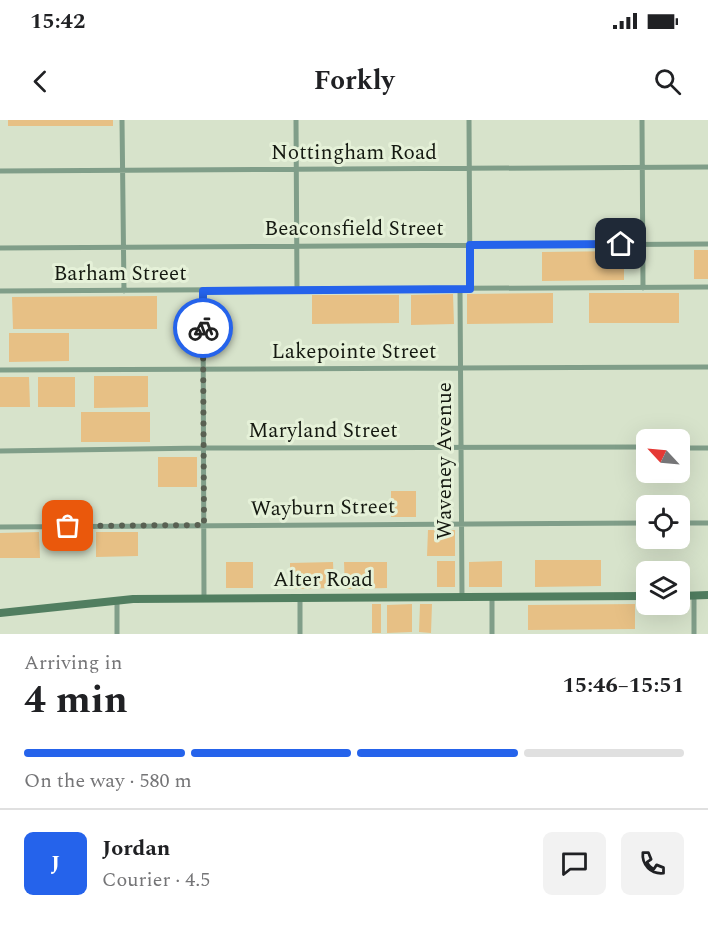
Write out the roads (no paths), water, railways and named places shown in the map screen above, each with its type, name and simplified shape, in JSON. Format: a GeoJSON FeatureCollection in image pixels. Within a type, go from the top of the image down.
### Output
{"type":"FeatureCollection","features":[{"type":"Feature","properties":{"kind":"street"},"geometry":{"type":"LineString","coordinates":[[123,120],[124,291]]}},
{"type":"Feature","properties":{"kind":"street"},"geometry":{"type":"LineString","coordinates":[[296,120],[297,290]]}},
{"type":"Feature","properties":{"kind":"street"},"geometry":{"type":"LineString","coordinates":[[469,120],[470,289]]}},
{"type":"Feature","properties":{"kind":"street"},"geometry":{"type":"LineString","coordinates":[[642,120],[643,288]]}},
{"type":"Feature","properties":{"kind":"street","name":"Nottingham Road"},"geometry":{"type":"LineString","coordinates":[[0,171],[708,167]]}},
{"type":"Feature","properties":{"kind":"street","name":"Beaconsfield Street"},"geometry":{"type":"LineString","coordinates":[[0,248],[708,244]]}},
{"type":"Feature","properties":{"kind":"street","name":"Barham Street"},"geometry":{"type":"LineString","coordinates":[[0,291],[708,287]]}},
{"type":"Feature","properties":{"kind":"street","name":"Waveney Avenue"},"geometry":{"type":"LineString","coordinates":[[460,289],[462,597]]}},
{"type":"Feature","properties":{"kind":"street"},"geometry":{"type":"LineString","coordinates":[[203,291],[204,599]]}},
{"type":"Feature","properties":{"kind":"street","name":"Lakepointe Street"},"geometry":{"type":"LineString","coordinates":[[0,370],[708,367]]}},
{"type":"Feature","properties":{"kind":"street","name":"Maryland Street"},"geometry":{"type":"LineString","coordinates":[[0,452],[204,448],[636,447]]}},
{"type":"Feature","properties":{"kind":"street"},"geometry":{"type":"LineString","coordinates":[[690,447],[708,448]]}},
{"type":"Feature","properties":{"kind":"street","name":"Wayburn Street"},"geometry":{"type":"LineString","coordinates":[[0,527],[636,523]]}},
{"type":"Feature","properties":{"kind":"street"},"geometry":{"type":"LineString","coordinates":[[690,523],[708,523]]}},
{"type":"Feature","properties":{"kind":"street"},"geometry":{"type":"LineString","coordinates":[[690,596],[708,595]]}},
{"type":"Feature","properties":{"kind":"street","name":"Alter Road"},"geometry":{"type":"LineString","coordinates":[[0,613],[117,600],[636,596]]}},
{"type":"Feature","properties":{"kind":"street"},"geometry":{"type":"LineString","coordinates":[[694,596],[694,634]]}},
{"type":"Feature","properties":{"kind":"street"},"geometry":{"type":"LineString","coordinates":[[492,597],[492,634]]}},
{"type":"Feature","properties":{"kind":"street"},"geometry":{"type":"LineString","coordinates":[[300,598],[300,634]]}},
{"type":"Feature","properties":{"kind":"street"},"geometry":{"type":"LineString","coordinates":[[117,600],[117,634]]}}]}
